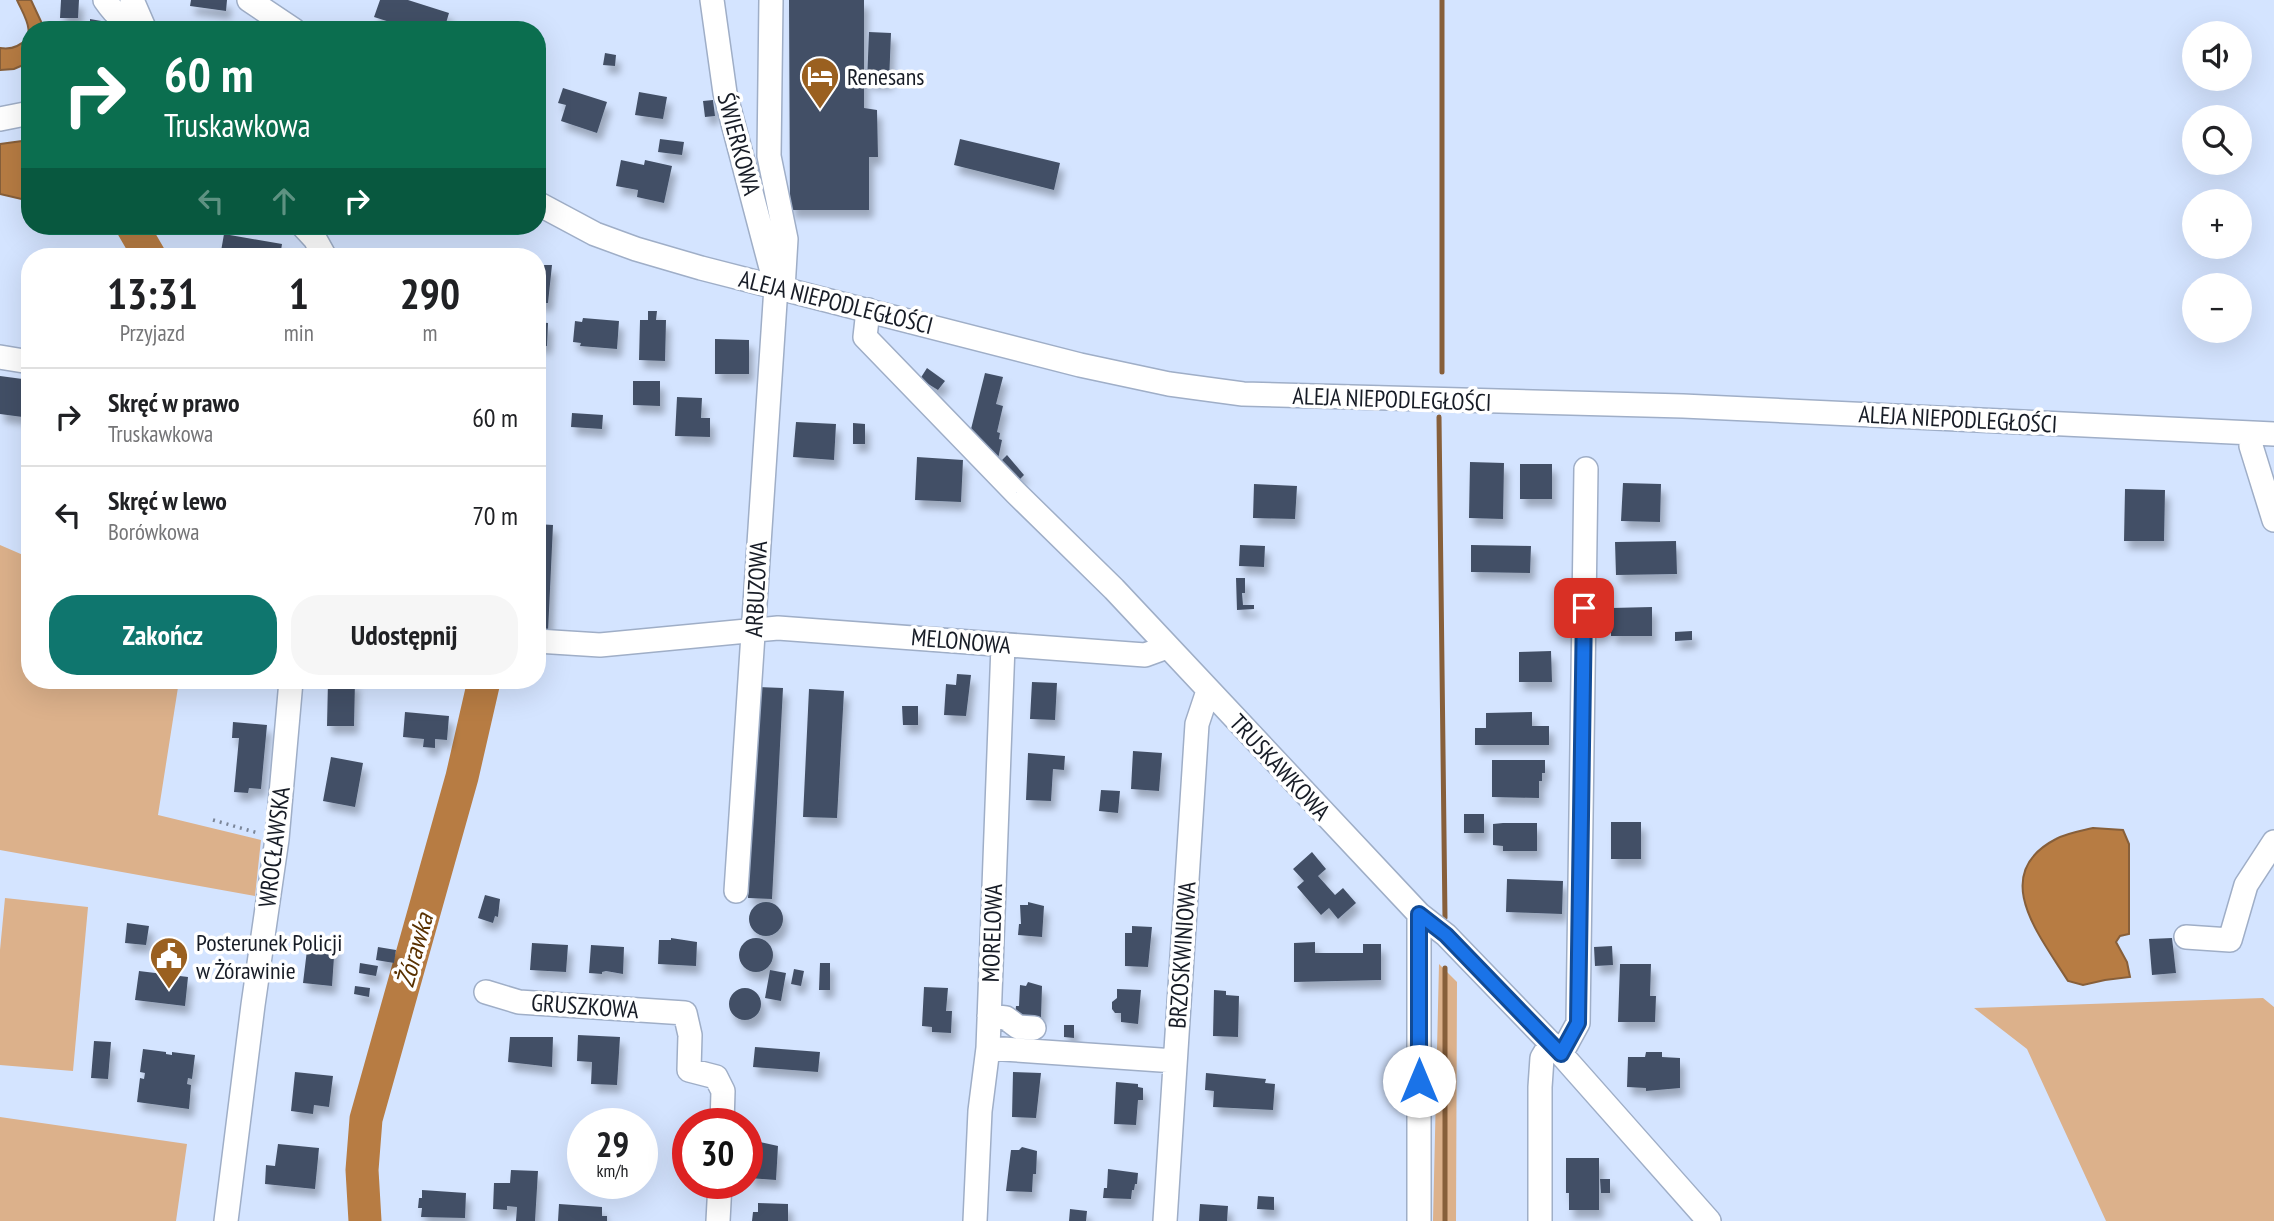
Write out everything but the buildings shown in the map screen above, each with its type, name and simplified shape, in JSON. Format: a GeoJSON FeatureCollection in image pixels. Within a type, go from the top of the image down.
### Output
{"type":"FeatureCollection","features":[{"type":"Feature","properties":{"kind":"street"},"geometry":{"type":"LineString","coordinates":[[105,0],[124,21],[139,17]]}},
{"type":"Feature","properties":{"kind":"street"},"geometry":{"type":"LineString","coordinates":[[249,0],[280,21]]}},
{"type":"Feature","properties":{"kind":"street","name":"ŚWIERKOWA"},"geometry":{"type":"LineString","coordinates":[[712,0],[725,93],[780,288]]}},
{"type":"Feature","properties":{"kind":"street","name":"ARBUZOWA"},"geometry":{"type":"LineString","coordinates":[[736,891],[780,288],[786,239],[769,156],[771,0]]}},
{"type":"Feature","properties":{"kind":"street"},"geometry":{"type":"LineString","coordinates":[[0,119],[21,115]]}},
{"type":"Feature","properties":{"kind":"street","name":"ALEJA NIEPODLEGŁOŚCI"},"geometry":{"type":"LineString","coordinates":[[546,208],[595,234],[636,249],[780,288],[1080,365],[1169,384],[1243,394],[1696,407],[2263,433]]}},
{"type":"Feature","properties":{"kind":"street","name":"TRUSKAWKOWA"},"geometry":{"type":"LineString","coordinates":[[868,310],[864,337],[1114,589],[1419,914],[1446,935],[1556,1049],[1708,1220]]}},
{"type":"Feature","properties":{"kind":"street"},"geometry":{"type":"LineString","coordinates":[[0,357],[21,360]]}},
{"type":"Feature","properties":{"kind":"street"},"geometry":{"type":"LineString","coordinates":[[2263,433],[2251,446],[2274,520]]}},
{"type":"Feature","properties":{"kind":"street"},"geometry":{"type":"LineString","coordinates":[[1540,1221],[1542,1058],[1556,1049],[1578,1023],[1586,469]]}},
{"type":"Feature","properties":{"kind":"street","name":"MELONOWA"},"geometry":{"type":"LineString","coordinates":[[546,642],[600,645],[778,628],[1145,655],[1167,648]]}},
{"type":"Feature","properties":{"kind":"street","name":"MORELOWA"},"geometry":{"type":"LineString","coordinates":[[975,1221],[980,1111],[988,1048],[1003,645]]}},
{"type":"Feature","properties":{"kind":"street","name":"WROCŁAWSKA"},"geometry":{"type":"LineString","coordinates":[[226,1221],[277,838],[290,689]]}},
{"type":"Feature","properties":{"kind":"street","name":"BRZOSKWINIOWA"},"geometry":{"type":"LineString","coordinates":[[1166,1221],[1197,724],[1208,691]]}},
{"type":"Feature","properties":{"kind":"street"},"geometry":{"type":"LineString","coordinates":[[2186,937],[2230,940],[2240,914],[2246,885],[2274,842]]}},
{"type":"Feature","properties":{"kind":"street"},"geometry":{"type":"LineString","coordinates":[[1419,914],[1419,1221]]}},
{"type":"Feature","properties":{"kind":"street","name":"GRUSZKOWA"},"geometry":{"type":"LineString","coordinates":[[486,992],[519,1002],[685,1013],[690,1035],[689,1070],[716,1077],[723,1091],[722,1108]]}},
{"type":"Feature","properties":{"kind":"street"},"geometry":{"type":"LineString","coordinates":[[989,1016],[1006,1018],[1018,1027],[1034,1028]]}},
{"type":"Feature","properties":{"kind":"street"},"geometry":{"type":"LineString","coordinates":[[988,1048],[1175,1061]]}},
{"type":"Feature","properties":{"kind":"street"},"geometry":{"type":"LineString","coordinates":[[718,1221],[719,1199]]}},
{"type":"Feature","properties":{"kind":"path"},"geometry":{"type":"LineString","coordinates":[[213,820],[277,838]]}},
{"type":"Feature","properties":{"kind":"shaded area"},"geometry":{"type":"Polygon","coordinates":[[[17,0],[31,0],[41,21],[26,19],[17,0]]]}},
{"type":"Feature","properties":{"kind":"shaded area"},"geometry":{"type":"Polygon","coordinates":[[[21,44],[21,66],[0,70],[0,48],[21,44]]]}},
{"type":"Feature","properties":{"kind":"shaded area"},"geometry":{"type":"Polygon","coordinates":[[[21,141],[21,199],[0,194],[0,144],[21,141]]]}},
{"type":"Feature","properties":{"kind":"shaded area"},"geometry":{"type":"Polygon","coordinates":[[[0,545],[21,554],[21,689],[178,689],[158,815],[261,840],[255,896],[0,850],[0,545]]]}},
{"type":"Feature","properties":{"kind":"shaded area"},"geometry":{"type":"Polygon","coordinates":[[[2093,828],[2123,830],[2129,844],[2129,934],[2120,936],[2116,942],[2127,962],[2130,977],[2083,985],[2068,981],[2045,945],[2026,906],[2023,887],[2025,870],[2036,853],[2060,837],[2093,828]]]}},
{"type":"Feature","properties":{"kind":"shaded area"},"geometry":{"type":"Polygon","coordinates":[[[5,898],[88,907],[73,1071],[0,1065],[0,950],[5,898]]]}},
{"type":"Feature","properties":{"kind":"shaded area"},"geometry":{"type":"Polygon","coordinates":[[[1439,964],[1457,982],[1456,1221],[1433,1221],[1439,964]]]}},
{"type":"Feature","properties":{"kind":"shaded area"},"geometry":{"type":"Polygon","coordinates":[[[2263,998],[2274,1007],[2274,1221],[2106,1221],[2027,1049],[1974,1008],[2263,998]]]}},
{"type":"Feature","properties":{"kind":"shaded area"},"geometry":{"type":"Polygon","coordinates":[[[0,1117],[187,1144],[176,1221],[0,1221],[0,1117]]]}},
{"type":"Feature","properties":{"kind":"waterway"},"geometry":{"type":"LineString","coordinates":[[1442,0],[1442,372]]}},
{"type":"Feature","properties":{"kind":"waterway","name":"Żórawka"},"geometry":{"type":"LineString","coordinates":[[137,235],[145,248]]}},
{"type":"Feature","properties":{"kind":"waterway"},"geometry":{"type":"LineString","coordinates":[[1439,417],[1445,918]]}},
{"type":"Feature","properties":{"kind":"waterway","name":"Żórawka"},"geometry":{"type":"LineString","coordinates":[[365,1221],[362,1170],[366,1119],[462,777],[482,689]]}},
{"type":"Feature","properties":{"kind":"waterway"},"geometry":{"type":"LineString","coordinates":[[1445,968],[1445,1221]]}},
{"type":"Feature","properties":{"kind":"place","name":"Renesans"},"geometry":{"type":"Point","coordinates":[820,110]}},
{"type":"Feature","properties":{"kind":"place","name":"Posterunek Policji w Żórawinie"},"geometry":{"type":"Point","coordinates":[169,990]}},
{"type":"Feature","properties":{"kind":"route"},"geometry":{"type":"LineString","coordinates":[[1419,1081],[1419,914],[1446,935],[1561,1054],[1578,1023],[1584,608]]}}]}
